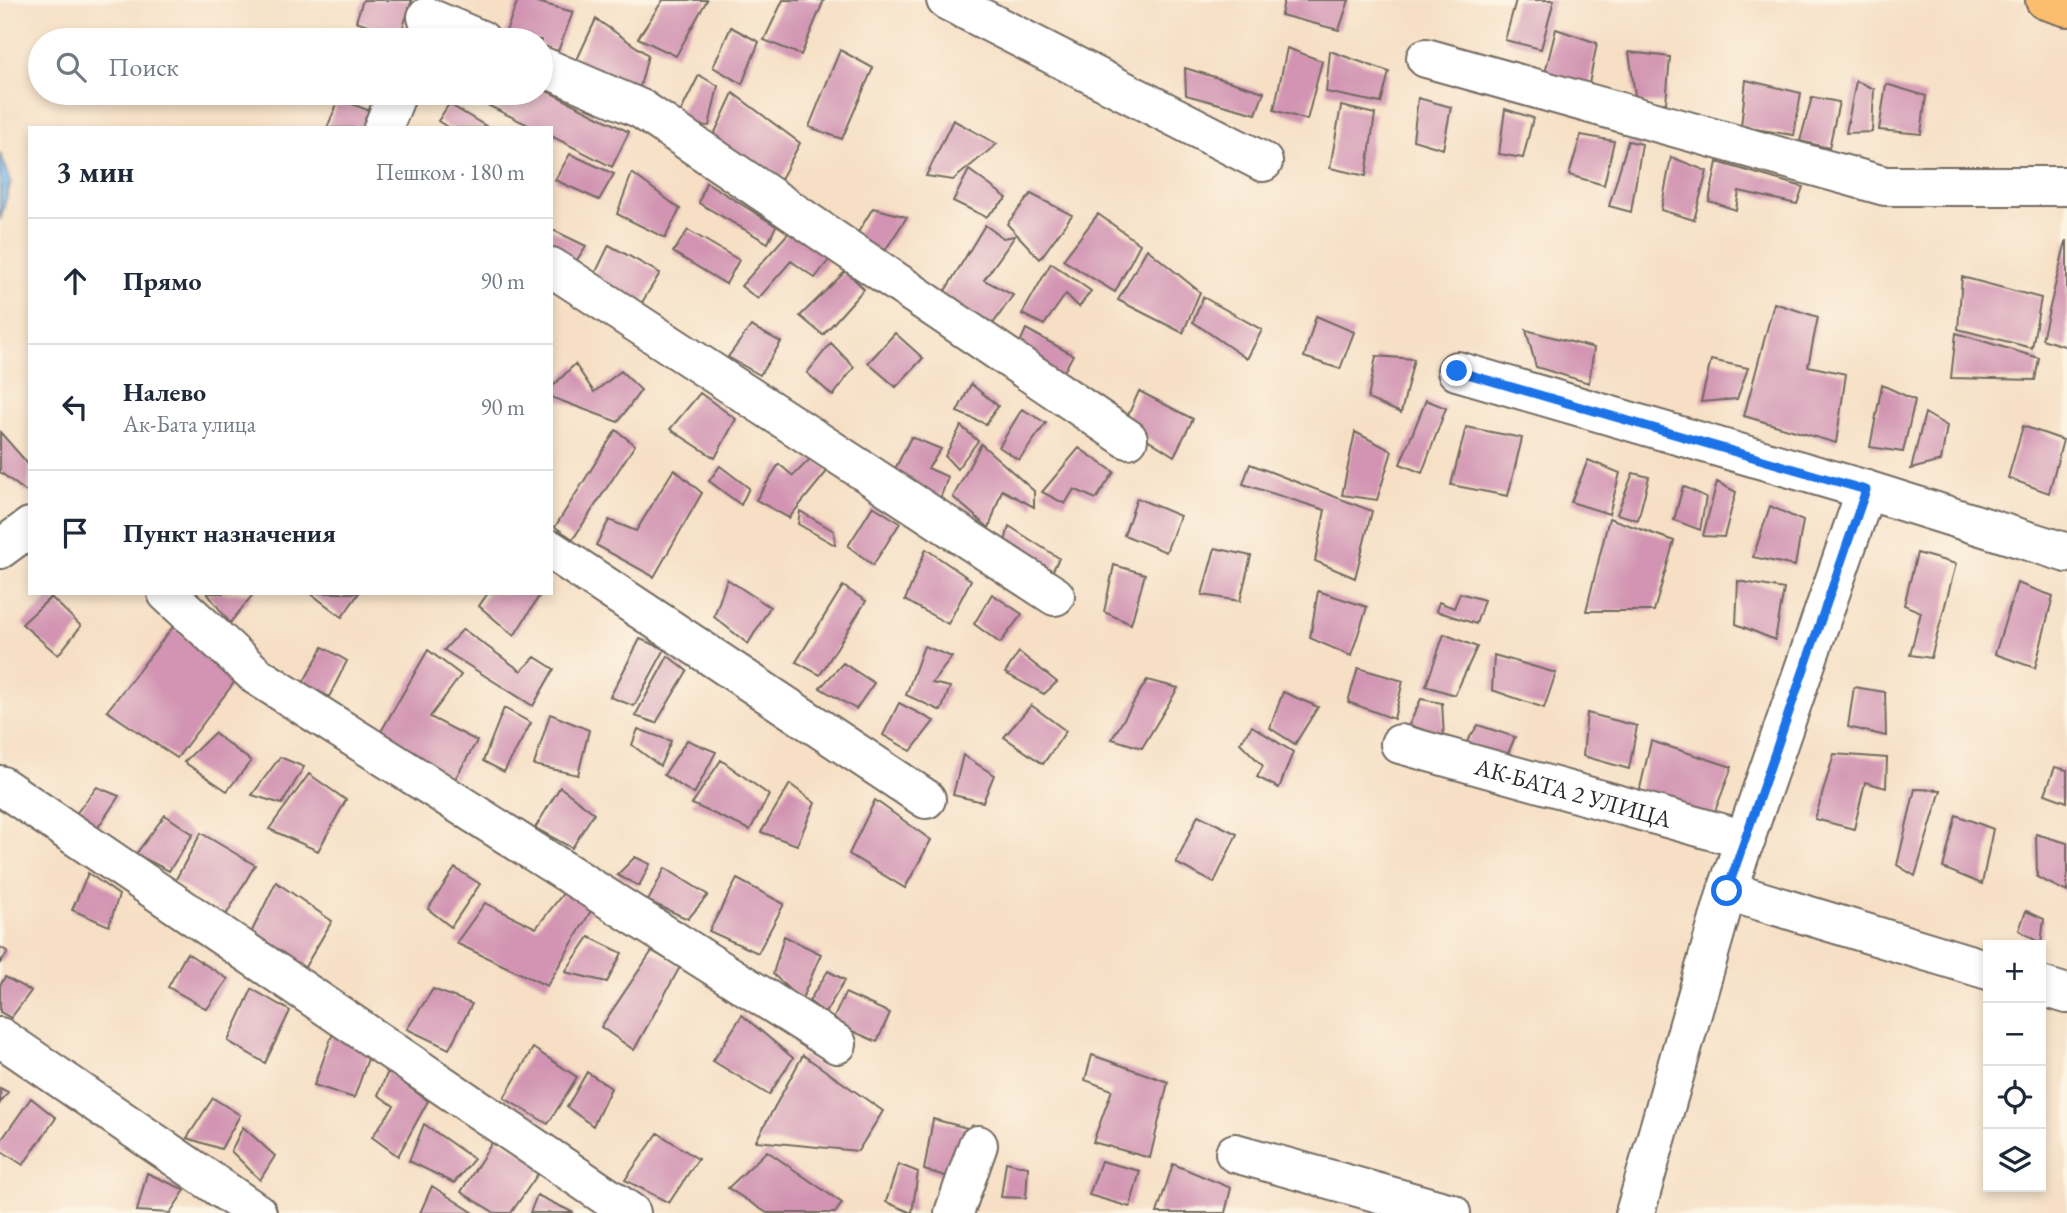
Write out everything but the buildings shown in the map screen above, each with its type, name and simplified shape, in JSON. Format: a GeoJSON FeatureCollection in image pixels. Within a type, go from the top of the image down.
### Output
{"type":"FeatureCollection","features":[{"type":"Feature","properties":{"kind":"highway"},"geometry":{"type":"LineString","coordinates":[[2045,0],[2067,7]]}},
{"type":"Feature","properties":{"kind":"street"},"geometry":{"type":"LineString","coordinates":[[946,0],[1263,162]]}},
{"type":"Feature","properties":{"kind":"street"},"geometry":{"type":"LineString","coordinates":[[425,19],[449,28]]}},
{"type":"Feature","properties":{"kind":"street"},"geometry":{"type":"LineString","coordinates":[[1426,58],[1885,186],[2067,186]]}},
{"type":"Feature","properties":{"kind":"street"},"geometry":{"type":"LineString","coordinates":[[553,71],[641,109],[1128,439]]}},
{"type":"Feature","properties":{"kind":"street"},"geometry":{"type":"LineString","coordinates":[[384,126],[392,105]]}},
{"type":"Feature","properties":{"kind":"street"},"geometry":{"type":"LineString","coordinates":[[553,268],[1055,596]]}},
{"type":"Feature","properties":{"kind":"street"},"geometry":{"type":"LineString","coordinates":[[1457,371],[1866,490],[2067,553]]}},
{"type":"Feature","properties":{"kind":"street"},"geometry":{"type":"LineString","coordinates":[[1635,1213],[1727,891],[1866,490]]}},
{"type":"Feature","properties":{"kind":"street"},"geometry":{"type":"LineString","coordinates":[[0,549],[28,528]]}},
{"type":"Feature","properties":{"kind":"street"},"geometry":{"type":"LineString","coordinates":[[553,551],[926,799]]}},
{"type":"Feature","properties":{"kind":"street"},"geometry":{"type":"LineString","coordinates":[[169,595],[257,676],[837,1044]]}},
{"type":"Feature","properties":{"kind":"street","name":"АК-БАТА 2 УЛИЦА"},"geometry":{"type":"LineString","coordinates":[[1400,744],[1746,840]]}},
{"type":"Feature","properties":{"kind":"street"},"geometry":{"type":"LineString","coordinates":[[0,785],[631,1213]]}},
{"type":"Feature","properties":{"kind":"street"},"geometry":{"type":"LineString","coordinates":[[1727,891],[1983,968]]}},
{"type":"Feature","properties":{"kind":"street"},"geometry":{"type":"LineString","coordinates":[[2046,988],[2067,994]]}},
{"type":"Feature","properties":{"kind":"street"},"geometry":{"type":"LineString","coordinates":[[0,1037],[257,1213]]}},
{"type":"Feature","properties":{"kind":"street"},"geometry":{"type":"LineString","coordinates":[[954,1213],[978,1145]]}},
{"type":"Feature","properties":{"kind":"street"},"geometry":{"type":"LineString","coordinates":[[1235,1153],[1451,1213]]}},
{"type":"Feature","properties":{"kind":"water"},"geometry":{"type":"Polygon","coordinates":[[[0,153],[11,181],[0,220],[0,153]]]}},
{"type":"Feature","properties":{"kind":"route"},"geometry":{"type":"LineString","coordinates":[[1457,371],[1866,490],[1727,891]]}}]}
